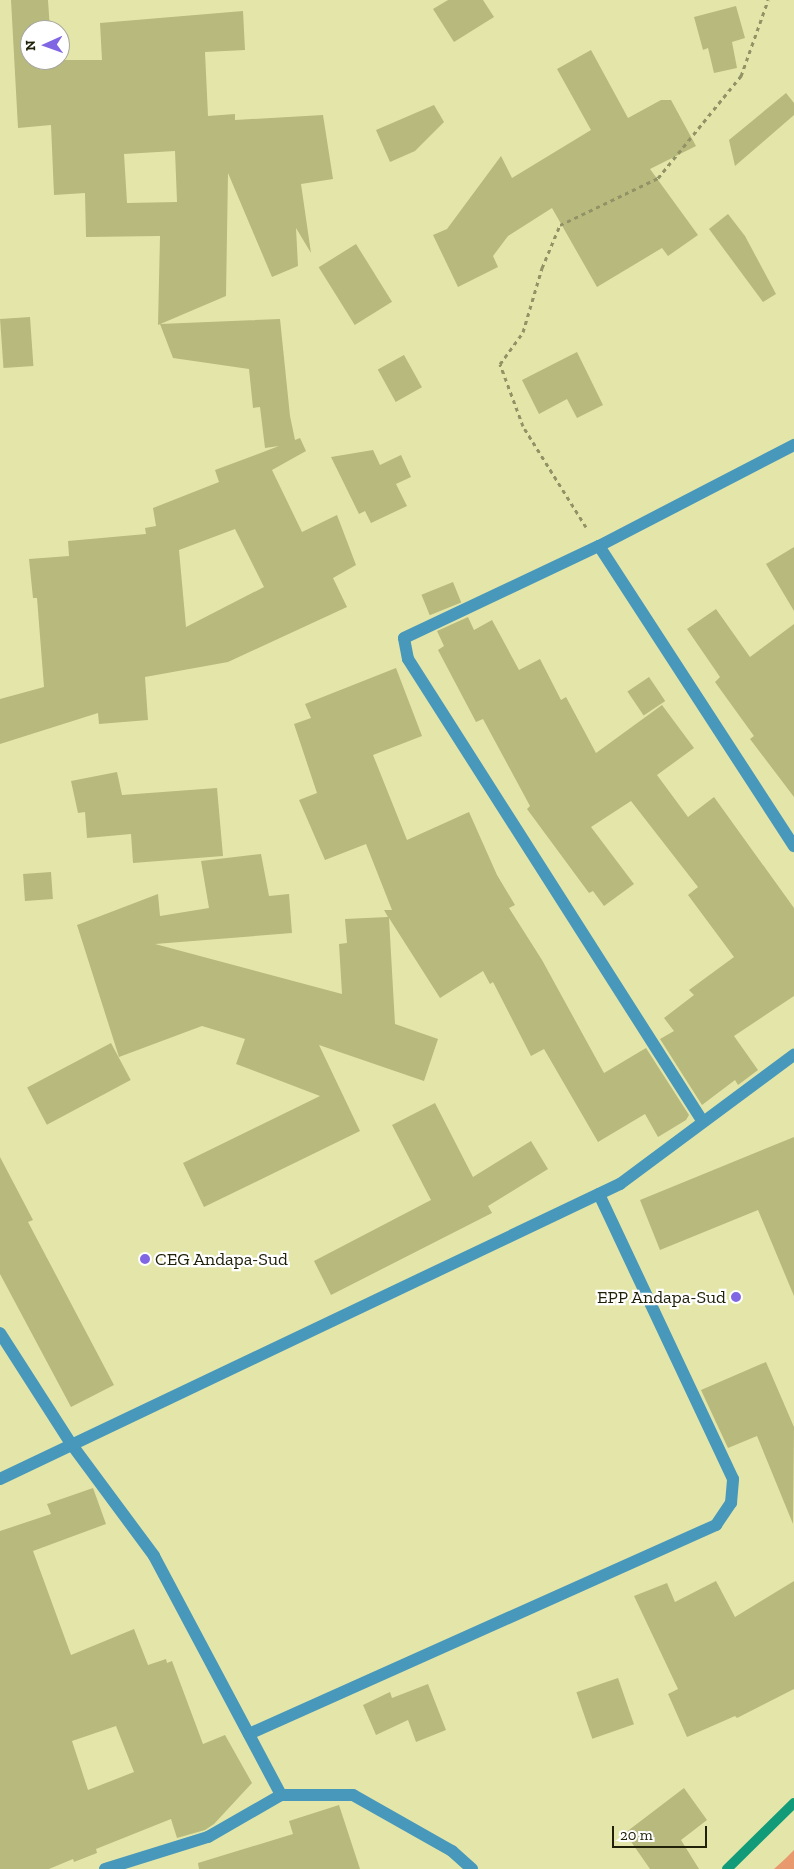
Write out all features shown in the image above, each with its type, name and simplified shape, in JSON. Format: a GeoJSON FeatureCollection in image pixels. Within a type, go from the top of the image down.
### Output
{"type":"FeatureCollection","features":[{"type":"Feature","properties":{"kind":"street"},"geometry":{"type":"LineString","coordinates":[[703,1122],[408,659],[404,638],[598,546],[794,445]]}},
{"type":"Feature","properties":{"kind":"street"},"geometry":{"type":"LineString","coordinates":[[598,546],[794,846]]}},
{"type":"Feature","properties":{"kind":"street"},"geometry":{"type":"LineString","coordinates":[[0,1479],[620,1184],[794,1055]]}},
{"type":"Feature","properties":{"kind":"street"},"geometry":{"type":"LineString","coordinates":[[250,1734],[716,1525],[731,1503],[733,1479],[599,1194]]}},
{"type":"Feature","properties":{"kind":"street"},"geometry":{"type":"LineString","coordinates":[[0,1333],[72,1445],[154,1556],[281,1794]]}},
{"type":"Feature","properties":{"kind":"street"},"geometry":{"type":"LineString","coordinates":[[105,1869],[208,1837],[281,1794],[353,1795],[452,1851],[472,1869]]}},
{"type":"Feature","properties":{"kind":"path"},"geometry":{"type":"LineString","coordinates":[[598,546],[523,426],[500,364],[523,332],[542,268],[560,225],[658,178],[741,76],[768,0]]}},
{"type":"Feature","properties":{"kind":"shaded area"},"geometry":{"type":"Polygon","coordinates":[[[794,1850],[794,1869],[774,1869],[786,1858],[794,1850]]]}},
{"type":"Feature","properties":{"kind":"building"},"geometry":{"type":"Polygon","coordinates":[[[11,0],[48,0],[49,20],[20,20],[20,70],[70,70],[70,60],[102,60],[100,23],[243,11],[245,50],[205,52],[208,116],[235,114],[235,120],[323,115],[333,179],[301,184],[311,253],[296,228],[298,266],[272,277],[228,173],[226,296],[158,325],[160,236],[86,237],[85,193],[54,195],[51,125],[18,128],[11,0]],[[175,151],[124,154],[127,203],[177,202],[175,151]]]}},
{"type":"Feature","properties":{"kind":"building"},"geometry":{"type":"Polygon","coordinates":[[[448,0],[483,0],[494,17],[454,42],[433,9],[448,0]]]}},
{"type":"Feature","properties":{"kind":"building"},"geometry":{"type":"Polygon","coordinates":[[[736,6],[745,38],[732,42],[737,68],[714,73],[708,48],[703,50],[694,17],[736,6]]]}},
{"type":"Feature","properties":{"kind":"building"},"geometry":{"type":"Polygon","coordinates":[[[591,50],[628,118],[661,100],[671,100],[696,146],[650,169],[698,235],[668,256],[662,248],[597,287],[552,208],[508,236],[493,256],[498,267],[458,287],[433,235],[447,229],[501,156],[512,178],[591,130],[557,69],[591,50]]]}},
{"type":"Feature","properties":{"kind":"building"},"geometry":{"type":"Polygon","coordinates":[[[786,93],[794,103],[794,115],[735,166],[729,140],[786,93]]]}},
{"type":"Feature","properties":{"kind":"building"},"geometry":{"type":"Polygon","coordinates":[[[434,105],[444,122],[415,151],[390,162],[376,130],[434,105]]]}},
{"type":"Feature","properties":{"kind":"building"},"geometry":{"type":"Polygon","coordinates":[[[728,214],[745,236],[776,294],[763,302],[709,229],[728,214]]]}},
{"type":"Feature","properties":{"kind":"building"},"geometry":{"type":"Polygon","coordinates":[[[356,244],[392,302],[355,325],[319,267],[356,244]]]}},
{"type":"Feature","properties":{"kind":"building"},"geometry":{"type":"Polygon","coordinates":[[[30,317],[33,366],[3,368],[0,319],[30,317]]]}},
{"type":"Feature","properties":{"kind":"building"},"geometry":{"type":"Polygon","coordinates":[[[280,319],[290,416],[295,440],[300,438],[306,451],[272,470],[302,532],[337,515],[356,565],[333,578],[347,607],[228,662],[145,677],[148,720],[99,724],[98,713],[0,744],[0,699],[44,687],[37,598],[33,598],[29,559],[69,556],[68,541],[146,534],[145,528],[156,526],[153,508],[219,482],[215,470],[279,446],[265,448],[260,407],[253,408],[249,369],[173,358],[160,324],[280,319]],[[235,529],[179,550],[186,627],[264,587],[235,529]]]}},
{"type":"Feature","properties":{"kind":"building"},"geometry":{"type":"Polygon","coordinates":[[[577,352],[603,405],[577,418],[567,399],[539,414],[522,380],[577,352]]]}},
{"type":"Feature","properties":{"kind":"building"},"geometry":{"type":"Polygon","coordinates":[[[404,355],[422,387],[396,402],[378,370],[404,355]]]}},
{"type":"Feature","properties":{"kind":"building"},"geometry":{"type":"Polygon","coordinates":[[[373,450],[380,465],[401,455],[411,477],[396,484],[407,506],[371,523],[365,511],[359,514],[331,457],[373,450]]]}},
{"type":"Feature","properties":{"kind":"building"},"geometry":{"type":"Polygon","coordinates":[[[794,547],[794,611],[766,564],[794,547]]]}},
{"type":"Feature","properties":{"kind":"building"},"geometry":{"type":"Polygon","coordinates":[[[453,582],[461,602],[430,615],[421,595],[453,582]]]}},
{"type":"Feature","properties":{"kind":"building"},"geometry":{"type":"Polygon","coordinates":[[[716,609],[750,657],[794,624],[794,797],[750,739],[754,736],[715,682],[720,677],[687,629],[716,609]]]}},
{"type":"Feature","properties":{"kind":"building"},"geometry":{"type":"Polygon","coordinates":[[[468,617],[474,630],[492,620],[519,670],[540,659],[561,700],[566,697],[596,753],[662,705],[694,748],[657,775],[688,817],[714,797],[794,908],[794,996],[734,1036],[758,1070],[738,1085],[735,1080],[702,1105],[660,1039],[674,1031],[664,1018],[694,995],[689,990],[734,957],[688,895],[698,887],[631,801],[591,827],[634,884],[604,906],[593,891],[589,893],[527,809],[530,806],[483,719],[476,722],[438,650],[444,646],[437,631],[468,617]]]}},
{"type":"Feature","properties":{"kind":"building"},"geometry":{"type":"Polygon","coordinates":[[[396,668],[422,736],[373,755],[407,840],[469,812],[497,875],[515,905],[509,908],[542,960],[604,1073],[646,1048],[689,1115],[686,1120],[658,1137],[645,1114],[598,1142],[544,1049],[531,1056],[493,982],[490,984],[483,971],[440,998],[389,918],[395,1024],[438,1039],[424,1081],[319,1045],[360,1131],[204,1207],[183,1163],[320,1096],[236,1064],[245,1039],[202,1026],[119,1057],[77,925],[158,894],[160,916],[209,908],[201,861],[261,854],[269,896],[289,894],[292,933],[155,944],[342,994],[339,944],[347,943],[345,919],[388,917],[384,910],[392,910],[366,844],[325,860],[299,800],[317,793],[294,724],[311,718],[305,704],[396,668]]]}},
{"type":"Feature","properties":{"kind":"building"},"geometry":{"type":"Polygon","coordinates":[[[649,677],[665,701],[644,716],[627,692],[649,677]]]}},
{"type":"Feature","properties":{"kind":"building"},"geometry":{"type":"Polygon","coordinates":[[[117,772],[122,795],[217,788],[223,856],[133,863],[131,834],[87,838],[85,812],[78,813],[71,781],[117,772]]]}},
{"type":"Feature","properties":{"kind":"building"},"geometry":{"type":"Polygon","coordinates":[[[51,872],[53,899],[25,901],[23,874],[51,872]]]}},
{"type":"Feature","properties":{"kind":"building"},"geometry":{"type":"Polygon","coordinates":[[[111,1043],[131,1080],[47,1125],[27,1088],[111,1043]]]}},
{"type":"Feature","properties":{"kind":"building"},"geometry":{"type":"Polygon","coordinates":[[[435,1103],[473,1177],[531,1141],[548,1169],[488,1206],[492,1213],[331,1295],[314,1261],[431,1200],[392,1125],[435,1103]]]}},
{"type":"Feature","properties":{"kind":"building"},"geometry":{"type":"Polygon","coordinates":[[[794,1137],[794,1296],[758,1210],[660,1250],[640,1200],[794,1137]]]}},
{"type":"Feature","properties":{"kind":"building"},"geometry":{"type":"Polygon","coordinates":[[[0,1157],[33,1220],[28,1222],[114,1385],[71,1407],[0,1274],[0,1157]]]}},
{"type":"Feature","properties":{"kind":"building"},"geometry":{"type":"Polygon","coordinates":[[[766,1362],[794,1427],[793,1524],[757,1436],[728,1448],[701,1390],[766,1362]]]}},
{"type":"Feature","properties":{"kind":"building"},"geometry":{"type":"Polygon","coordinates":[[[93,1488],[106,1524],[33,1551],[71,1655],[134,1629],[148,1665],[166,1659],[167,1663],[172,1661],[203,1744],[225,1735],[252,1783],[214,1824],[205,1830],[177,1838],[171,1819],[96,1849],[97,1853],[74,1862],[73,1859],[49,1869],[0,1869],[0,1531],[51,1514],[47,1504],[93,1488]],[[116,1726],[72,1741],[88,1790],[134,1772],[116,1726]]]}},
{"type":"Feature","properties":{"kind":"building"},"geometry":{"type":"Polygon","coordinates":[[[716,1581],[735,1617],[794,1581],[794,1689],[737,1718],[735,1716],[687,1737],[668,1694],[678,1689],[634,1596],[667,1583],[675,1602],[716,1581]]]}},
{"type":"Feature","properties":{"kind":"building"},"geometry":{"type":"Polygon","coordinates":[[[618,1678],[634,1724],[592,1739],[576,1692],[618,1678]]]}},
{"type":"Feature","properties":{"kind":"building"},"geometry":{"type":"Polygon","coordinates":[[[428,1684],[446,1730],[416,1742],[408,1720],[376,1735],[363,1705],[390,1692],[392,1698],[428,1684]]]}},
{"type":"Feature","properties":{"kind":"building"},"geometry":{"type":"Polygon","coordinates":[[[684,1788],[707,1820],[681,1840],[699,1869],[650,1869],[625,1833],[684,1788]]]}},
{"type":"Feature","properties":{"kind":"building"},"geometry":{"type":"Polygon","coordinates":[[[339,1805],[360,1869],[199,1869],[198,1863],[293,1834],[289,1821],[339,1805]]]}},
{"type":"Feature","properties":{"kind":"waterway"},"geometry":{"type":"LineString","coordinates":[[727,1869],[794,1803]]}},
{"type":"Feature","properties":{"kind":"place","name":"CEG Andapa-Sud"},"geometry":{"type":"Point","coordinates":[145,1259]}},
{"type":"Feature","properties":{"kind":"place","name":"EPP Andapa-Sud"},"geometry":{"type":"Point","coordinates":[736,1297]}}]}
